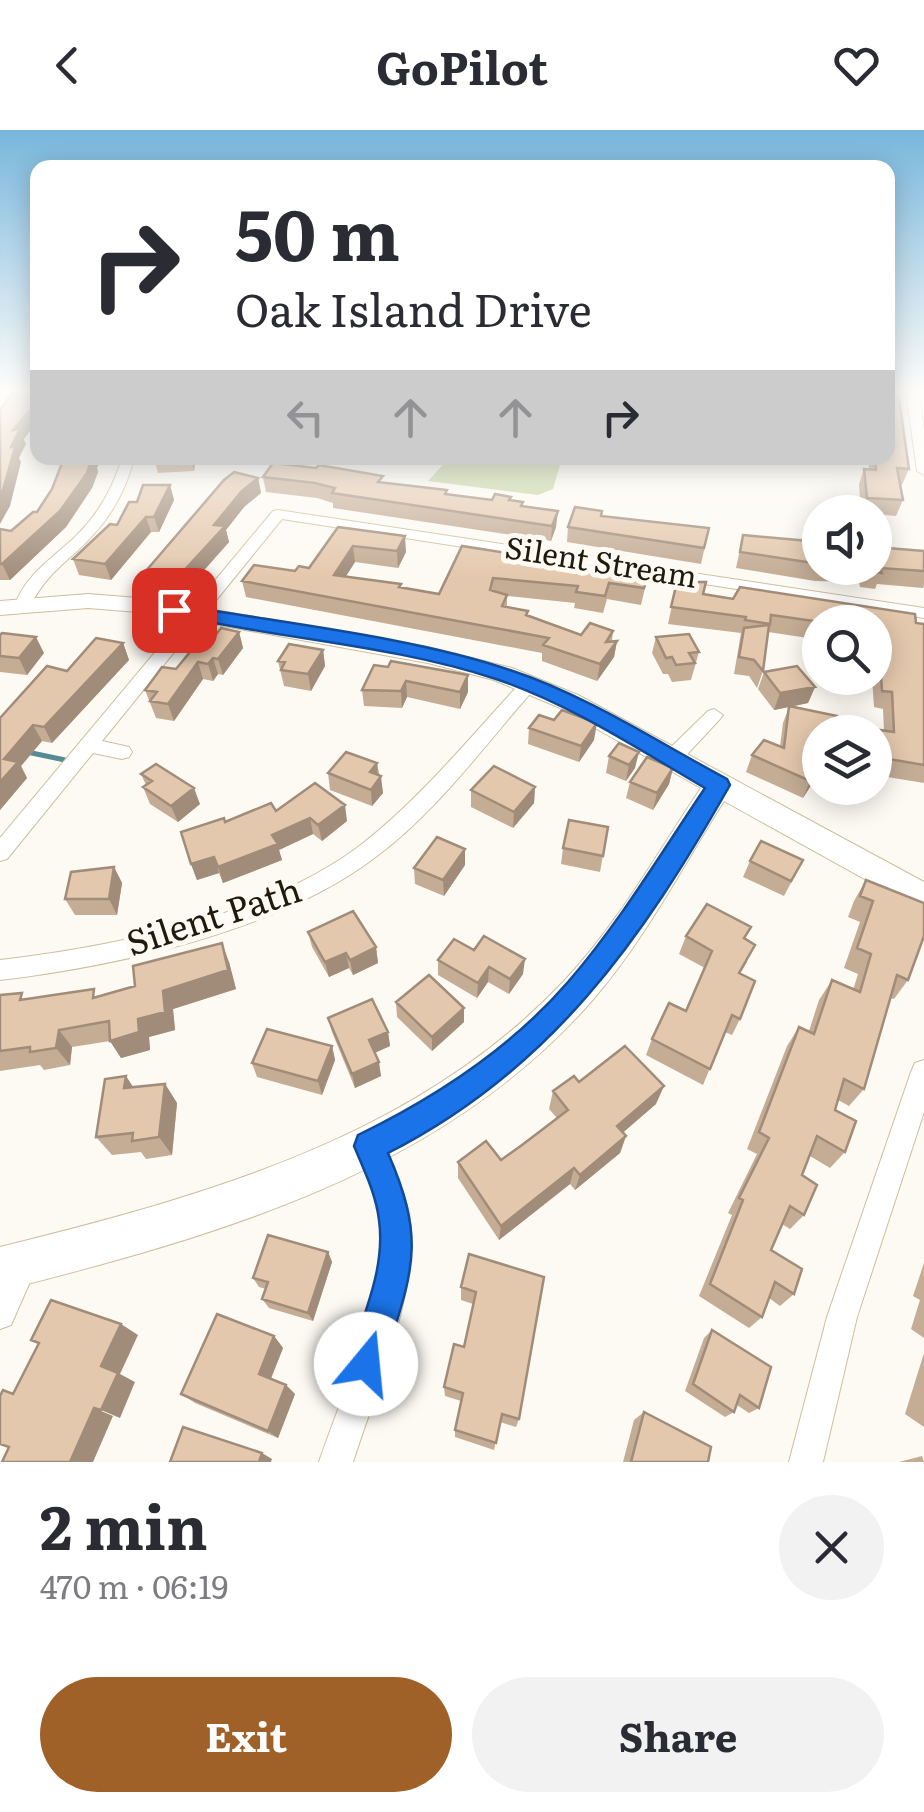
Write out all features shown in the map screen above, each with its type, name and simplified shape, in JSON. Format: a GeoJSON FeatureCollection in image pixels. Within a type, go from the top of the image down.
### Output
{"type":"FeatureCollection","features":[{"type":"Feature","properties":{"kind":"street"},"geometry":{"type":"LineString","coordinates":[[12,607],[103,514],[116,494],[126,465]]}},
{"type":"Feature","properties":{"kind":"street","name":"Silent Stream"},"geometry":{"type":"LineString","coordinates":[[197,613],[278,514],[924,613]]}},
{"type":"Feature","properties":{"kind":"street"},"geometry":{"type":"LineString","coordinates":[[12,607],[119,602],[197,613],[428,655],[530,684],[924,898]]}},
{"type":"Feature","properties":{"kind":"street"},"geometry":{"type":"LineString","coordinates":[[0,853],[197,613]]}},
{"type":"Feature","properties":{"kind":"street","name":"Silent Path"},"geometry":{"type":"LineString","coordinates":[[0,970],[138,945],[267,906],[342,870],[385,837],[530,684]]}},
{"type":"Feature","properties":{"kind":"street"},"geometry":{"type":"LineString","coordinates":[[672,758],[714,715]]}},
{"type":"Feature","properties":{"kind":"street"},"geometry":{"type":"LineString","coordinates":[[89,745],[122,752]]}},
{"type":"Feature","properties":{"kind":"street"},"geometry":{"type":"LineString","coordinates":[[0,1314],[11,1266],[144,1233],[336,1163],[411,1125],[475,1084],[530,1040],[613,947],[719,785]]}},
{"type":"Feature","properties":{"kind":"street"},"geometry":{"type":"LineString","coordinates":[[806,1462],[842,1317],[924,1072]]}},
{"type":"Feature","properties":{"kind":"street"},"geometry":{"type":"LineString","coordinates":[[336,1462],[396,1266],[396,1221],[390,1194],[370,1146]]}},
{"type":"Feature","properties":{"kind":"green space"},"geometry":{"type":"Polygon","coordinates":[[[443,465],[560,465],[553,489],[538,495],[428,481],[443,465]]]}},
{"type":"Feature","properties":{"kind":"building"},"geometry":{"type":"Polygon","coordinates":[[[0,454],[13,454],[3,490],[0,495],[0,454]]]}},
{"type":"Feature","properties":{"kind":"building"},"geometry":{"type":"Polygon","coordinates":[[[895,454],[907,454],[909,469],[897,468],[903,500],[892,499],[892,495],[867,495],[864,469],[895,465],[895,454]]]}},
{"type":"Feature","properties":{"kind":"building"},"geometry":{"type":"Polygon","coordinates":[[[61,465],[90,465],[60,511],[0,564],[0,529],[11,531],[37,512],[61,465]]]}},
{"type":"Feature","properties":{"kind":"building"},"geometry":{"type":"Polygon","coordinates":[[[272,465],[319,465],[383,476],[378,482],[492,500],[495,494],[523,502],[521,506],[558,511],[552,526],[332,493],[335,488],[315,483],[263,477],[272,465]]]}},
{"type":"Feature","properties":{"kind":"building"},"geometry":{"type":"Polygon","coordinates":[[[234,472],[258,478],[214,525],[225,526],[178,577],[145,572],[224,480],[234,472]]]}},
{"type":"Feature","properties":{"kind":"building"},"geometry":{"type":"Polygon","coordinates":[[[143,485],[170,485],[154,517],[146,517],[105,564],[73,559],[110,524],[117,525],[129,502],[137,502],[143,485]]]}},
{"type":"Feature","properties":{"kind":"building"},"geometry":{"type":"Polygon","coordinates":[[[575,507],[602,511],[601,516],[709,528],[704,548],[568,527],[575,507]]]}},
{"type":"Feature","properties":{"kind":"building"},"geometry":{"type":"Polygon","coordinates":[[[338,527],[405,536],[397,551],[353,546],[334,575],[401,584],[399,587],[439,594],[462,546],[648,575],[644,588],[609,583],[605,596],[576,592],[578,586],[493,578],[490,590],[507,595],[502,606],[528,611],[526,615],[581,635],[590,623],[613,631],[606,642],[617,641],[600,664],[543,645],[549,638],[242,581],[254,565],[295,571],[299,566],[309,568],[338,527]]]}},
{"type":"Feature","properties":{"kind":"building"},"geometry":{"type":"Polygon","coordinates":[[[743,535],[802,540],[802,561],[740,552],[743,535]]]}},
{"type":"Feature","properties":{"kind":"building"},"geometry":{"type":"Polygon","coordinates":[[[892,548],[924,551],[924,571],[892,569],[892,548]]]}},
{"type":"Feature","properties":{"kind":"building"},"geometry":{"type":"Polygon","coordinates":[[[677,582],[706,582],[703,594],[733,599],[740,587],[857,605],[802,605],[802,619],[771,615],[770,624],[671,607],[677,582]]]}},
{"type":"Feature","properties":{"kind":"building"},"geometry":{"type":"Polygon","coordinates":[[[892,610],[915,614],[916,623],[924,624],[924,765],[892,760],[892,610]]]}},
{"type":"Feature","properties":{"kind":"building"},"geometry":{"type":"Polygon","coordinates":[[[769,625],[763,671],[754,660],[739,657],[744,628],[769,625]]]}},
{"type":"Feature","properties":{"kind":"building"},"geometry":{"type":"Polygon","coordinates":[[[221,628],[239,632],[218,659],[213,658],[208,664],[198,662],[168,704],[150,701],[157,692],[145,690],[162,667],[176,669],[204,635],[214,637],[221,628]]]}},
{"type":"Feature","properties":{"kind":"building"},"geometry":{"type":"Polygon","coordinates":[[[2,633],[36,637],[19,658],[0,656],[2,633]]]}},
{"type":"Feature","properties":{"kind":"building"},"geometry":{"type":"Polygon","coordinates":[[[689,634],[699,652],[689,653],[695,663],[676,665],[672,657],[666,658],[656,637],[689,634]]]}},
{"type":"Feature","properties":{"kind":"building"},"geometry":{"type":"Polygon","coordinates":[[[96,638],[123,643],[44,727],[33,725],[4,759],[18,762],[0,782],[0,718],[47,666],[67,671],[96,638]]]}},
{"type":"Feature","properties":{"kind":"building"},"geometry":{"type":"Polygon","coordinates":[[[289,644],[323,650],[308,674],[281,670],[285,662],[278,661],[289,644]]]}},
{"type":"Feature","properties":{"kind":"building"},"geometry":{"type":"Polygon","coordinates":[[[391,661],[468,675],[460,692],[406,681],[401,691],[362,690],[374,665],[388,667],[391,661]]]}},
{"type":"Feature","properties":{"kind":"building"},"geometry":{"type":"Polygon","coordinates":[[[797,666],[802,672],[802,689],[780,693],[764,672],[797,666]]]}},
{"type":"Feature","properties":{"kind":"building"},"geometry":{"type":"Polygon","coordinates":[[[789,706],[832,715],[802,715],[802,777],[752,755],[764,740],[784,748],[789,706]]]}},
{"type":"Feature","properties":{"kind":"building"},"geometry":{"type":"Polygon","coordinates":[[[562,710],[597,723],[581,746],[529,728],[539,715],[554,720],[562,710]]]}},
{"type":"Feature","properties":{"kind":"building"},"geometry":{"type":"Polygon","coordinates":[[[619,743],[639,752],[629,765],[609,756],[619,743]]]}},
{"type":"Feature","properties":{"kind":"building"},"geometry":{"type":"Polygon","coordinates":[[[346,752],[377,763],[370,772],[381,776],[371,790],[328,773],[346,752]]]}},
{"type":"Feature","properties":{"kind":"building"},"geometry":{"type":"Polygon","coordinates":[[[647,757],[673,768],[657,793],[630,782],[647,757]]]}},
{"type":"Feature","properties":{"kind":"building"},"geometry":{"type":"Polygon","coordinates":[[[156,764],[194,788],[171,806],[143,787],[152,781],[141,774],[156,764]]]}},
{"type":"Feature","properties":{"kind":"building"},"geometry":{"type":"Polygon","coordinates":[[[494,766],[535,787],[514,812],[471,790],[494,766]]]}},
{"type":"Feature","properties":{"kind":"building"},"geometry":{"type":"Polygon","coordinates":[[[315,783],[345,805],[318,825],[310,818],[272,835],[278,844],[218,867],[214,857],[191,864],[181,832],[224,818],[225,822],[271,803],[276,811],[315,783]]]}},
{"type":"Feature","properties":{"kind":"building"},"geometry":{"type":"Polygon","coordinates":[[[569,820],[608,827],[603,856],[563,848],[569,820]]]}},
{"type":"Feature","properties":{"kind":"building"},"geometry":{"type":"Polygon","coordinates":[[[437,837],[465,849],[443,880],[414,868],[437,837]]]}},
{"type":"Feature","properties":{"kind":"building"},"geometry":{"type":"Polygon","coordinates":[[[761,841],[803,860],[791,881],[750,861],[761,841]]]}},
{"type":"Feature","properties":{"kind":"building"},"geometry":{"type":"Polygon","coordinates":[[[114,867],[109,899],[65,899],[71,872],[114,867]]]}},
{"type":"Feature","properties":{"kind":"building"},"geometry":{"type":"Polygon","coordinates":[[[866,880],[924,903],[924,936],[908,980],[897,975],[864,1089],[844,1079],[835,1110],[856,1121],[845,1152],[817,1136],[802,1175],[817,1185],[804,1215],[790,1206],[771,1250],[802,1269],[794,1294],[775,1282],[762,1317],[710,1284],[743,1200],[739,1198],[769,1138],[759,1132],[799,1027],[814,1034],[832,980],[860,992],[871,954],[857,948],[873,901],[860,896],[866,880]]]}},
{"type":"Feature","properties":{"kind":"building"},"geometry":{"type":"Polygon","coordinates":[[[707,904],[751,927],[744,938],[755,945],[739,973],[755,981],[740,1019],[732,1015],[710,1069],[652,1039],[669,1003],[686,1011],[712,951],[686,936],[707,904]]]}},
{"type":"Feature","properties":{"kind":"building"},"geometry":{"type":"Polygon","coordinates":[[[353,911],[376,947],[350,960],[346,953],[325,962],[308,932],[353,911]]]}},
{"type":"Feature","properties":{"kind":"building"},"geometry":{"type":"Polygon","coordinates":[[[484,936],[525,959],[510,979],[489,967],[478,983],[438,960],[454,939],[474,950],[484,936]]]}},
{"type":"Feature","properties":{"kind":"building"},"geometry":{"type":"Polygon","coordinates":[[[222,943],[228,970],[163,991],[165,1012],[138,1019],[139,1032],[110,1041],[109,1021],[59,1030],[56,1048],[0,1051],[0,995],[22,993],[20,1000],[94,989],[93,998],[135,986],[133,966],[222,943]]]}},
{"type":"Feature","properties":{"kind":"building"},"geometry":{"type":"Polygon","coordinates":[[[429,975],[464,1008],[432,1037],[396,1002],[429,975]]]}},
{"type":"Feature","properties":{"kind":"building"},"geometry":{"type":"Polygon","coordinates":[[[372,999],[388,1032],[369,1040],[379,1062],[352,1074],[328,1018],[372,999]]]}},
{"type":"Feature","properties":{"kind":"building"},"geometry":{"type":"Polygon","coordinates":[[[267,1029],[332,1046],[318,1081],[252,1063],[267,1029]]]}},
{"type":"Feature","properties":{"kind":"building"},"geometry":{"type":"Polygon","coordinates":[[[625,1046],[664,1086],[617,1126],[626,1136],[580,1175],[574,1168],[501,1226],[458,1162],[486,1141],[501,1160],[568,1110],[553,1091],[574,1076],[579,1082],[625,1046]]]}},
{"type":"Feature","properties":{"kind":"building"},"geometry":{"type":"Polygon","coordinates":[[[126,1076],[124,1088],[165,1084],[159,1137],[132,1141],[133,1133],[96,1137],[105,1079],[126,1076]]]}},
{"type":"Feature","properties":{"kind":"building"},"geometry":{"type":"Polygon","coordinates":[[[268,1235],[328,1252],[308,1313],[262,1299],[268,1282],[253,1278],[268,1235]]]}},
{"type":"Feature","properties":{"kind":"building"},"geometry":{"type":"Polygon","coordinates":[[[469,1254],[544,1277],[519,1419],[502,1414],[496,1443],[455,1430],[463,1393],[444,1387],[454,1344],[464,1347],[476,1292],[461,1287],[469,1254]]]}},
{"type":"Feature","properties":{"kind":"building"},"geometry":{"type":"Polygon","coordinates":[[[51,1300],[121,1324],[101,1366],[118,1373],[101,1410],[94,1408],[70,1462],[2,1462],[9,1447],[0,1444],[0,1396],[3,1390],[13,1394],[39,1343],[31,1340],[51,1300]]]}},
{"type":"Feature","properties":{"kind":"building"},"geometry":{"type":"Polygon","coordinates":[[[217,1314],[274,1336],[259,1374],[286,1385],[268,1431],[181,1394],[217,1314]]]}},
{"type":"Feature","properties":{"kind":"building"},"geometry":{"type":"Polygon","coordinates":[[[712,1330],[771,1367],[759,1408],[740,1395],[734,1412],[693,1384],[712,1330]]]}},
{"type":"Feature","properties":{"kind":"building"},"geometry":{"type":"Polygon","coordinates":[[[644,1412],[711,1447],[708,1462],[631,1462],[644,1412]]]}},
{"type":"Feature","properties":{"kind":"building"},"geometry":{"type":"Polygon","coordinates":[[[183,1427],[262,1453],[259,1462],[170,1462],[183,1427]]]}},
{"type":"Feature","properties":{"kind":"waterway"},"geometry":{"type":"LineString","coordinates":[[27,752],[65,760]]}},
{"type":"Feature","properties":{"kind":"route"},"geometry":{"type":"LineString","coordinates":[[174,610],[428,655],[503,674],[568,701],[719,785],[613,947],[576,993],[530,1040],[475,1084],[370,1146],[390,1194],[396,1221],[396,1266],[366,1364]]}}]}
